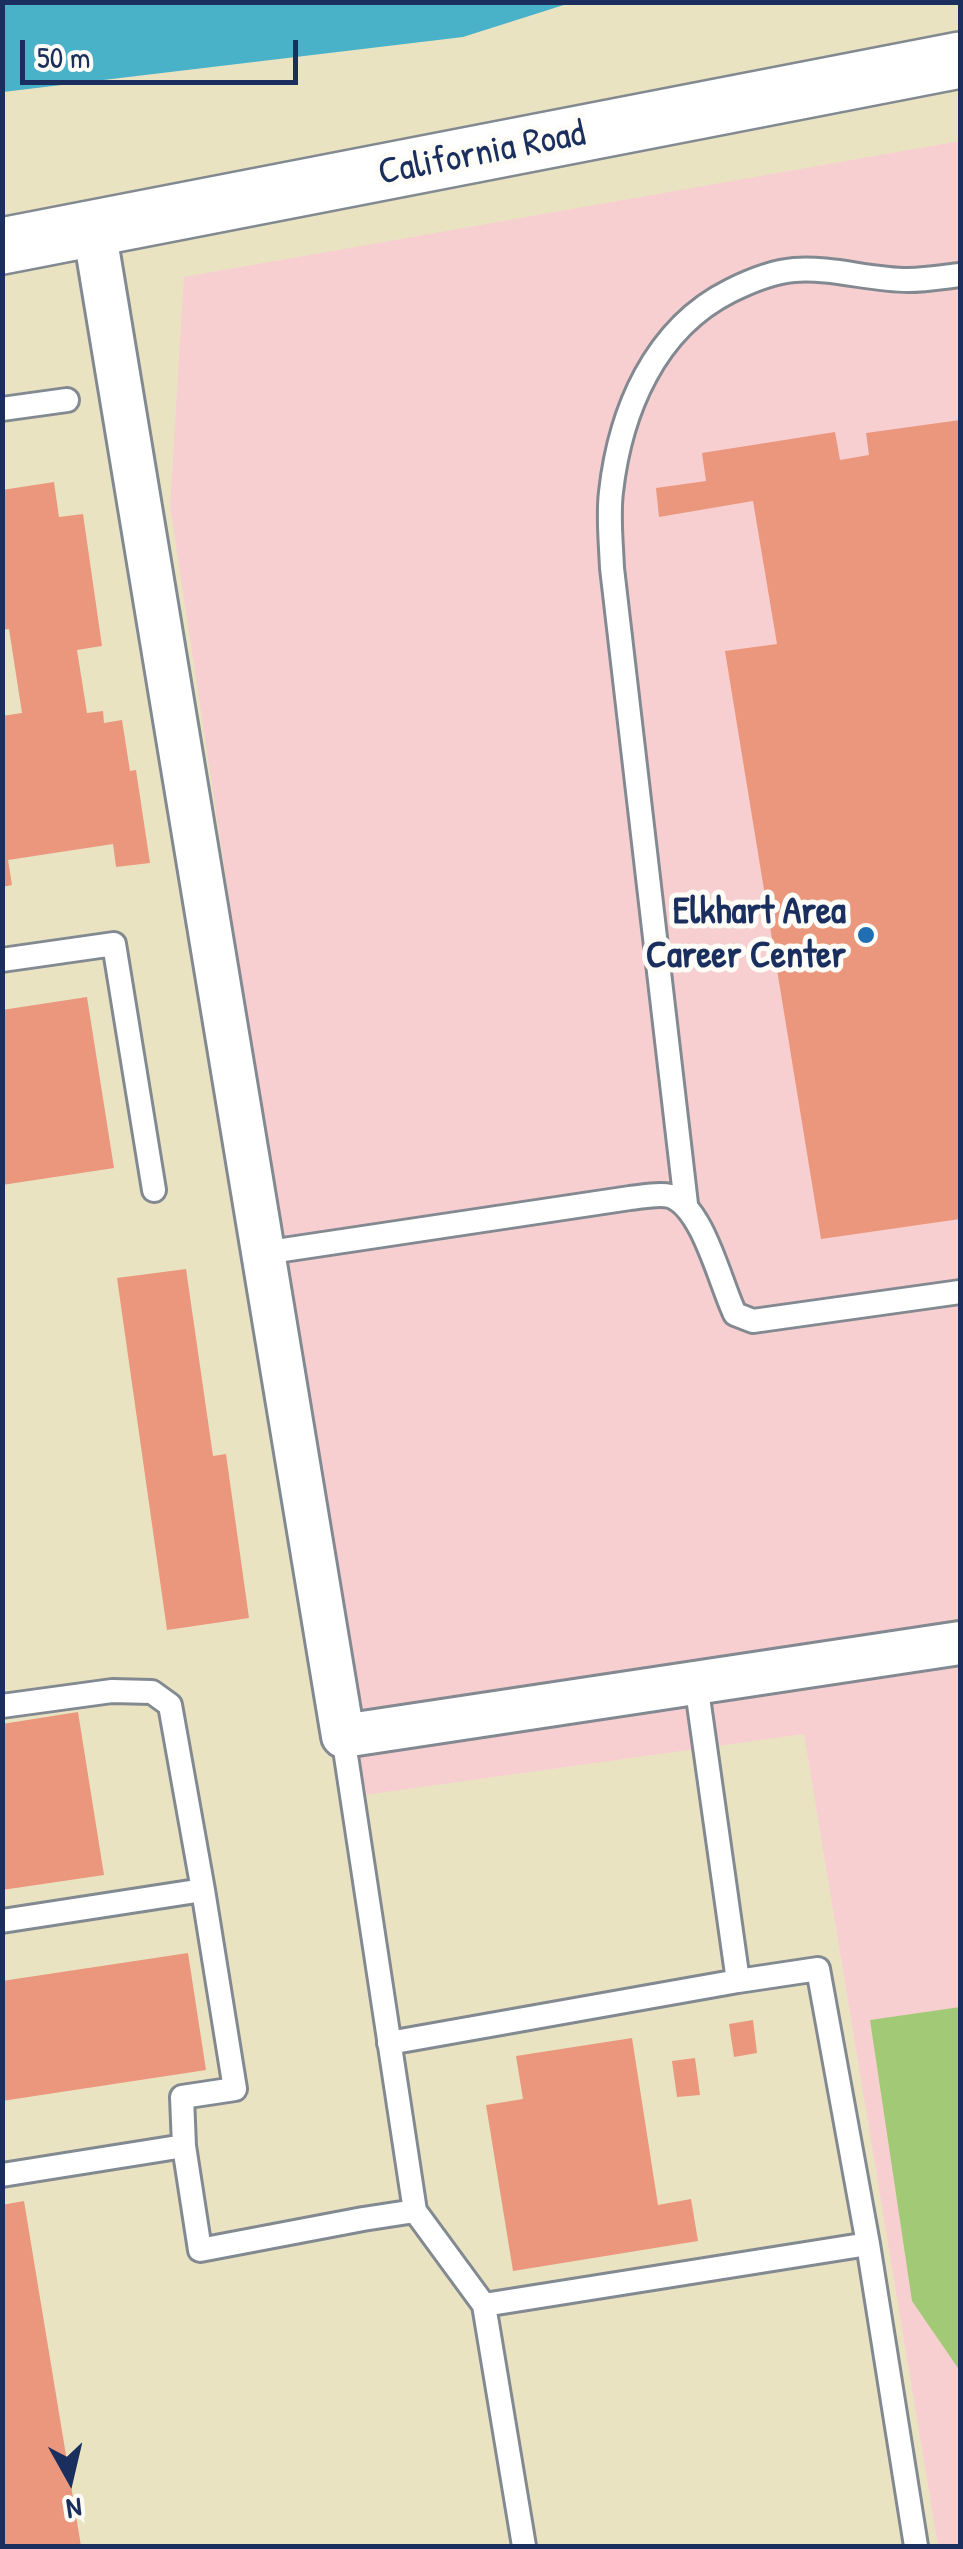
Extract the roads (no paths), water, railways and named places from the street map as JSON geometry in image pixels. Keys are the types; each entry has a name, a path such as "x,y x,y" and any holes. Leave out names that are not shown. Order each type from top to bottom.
{"main road":[{"name":"California Road","path":"2,246 960,60"}],"street":[{"path":"94,229 343,1736 960,1643"}],"lane":[{"path":"960,275 908,280 797,270 750,281 716,298 693,314 640,381 623,427 611,494 612,568 686,1204 699,1223 735,1314 753,1320 960,1292"},
{"path":"2,410 67,400"},
{"path":"2,960 114,944 154,1190"},
{"path":"262,1253 630,1198 667,1195 686,1204"},
{"path":"696,1683 738,1981"},
{"path":"2,1706 112,1691 152,1692 170,1705 235,2089 182,2097 184,2146 200,2250 415,2211"},
{"path":"343,1736 415,2211 484,2304 524,2546"},
{"path":"2,1921 204,1890"},
{"path":"390,2043 818,1969 868,2244 916,2546"},
{"path":"2,2175 184,2146"},
{"path":"484,2304 868,2244"}],"water":[{"path":"2,3 570,3 463,37 3,92"}],"place":[{"name":"Elkhart Area Career Center","path":"866,935"}]}
